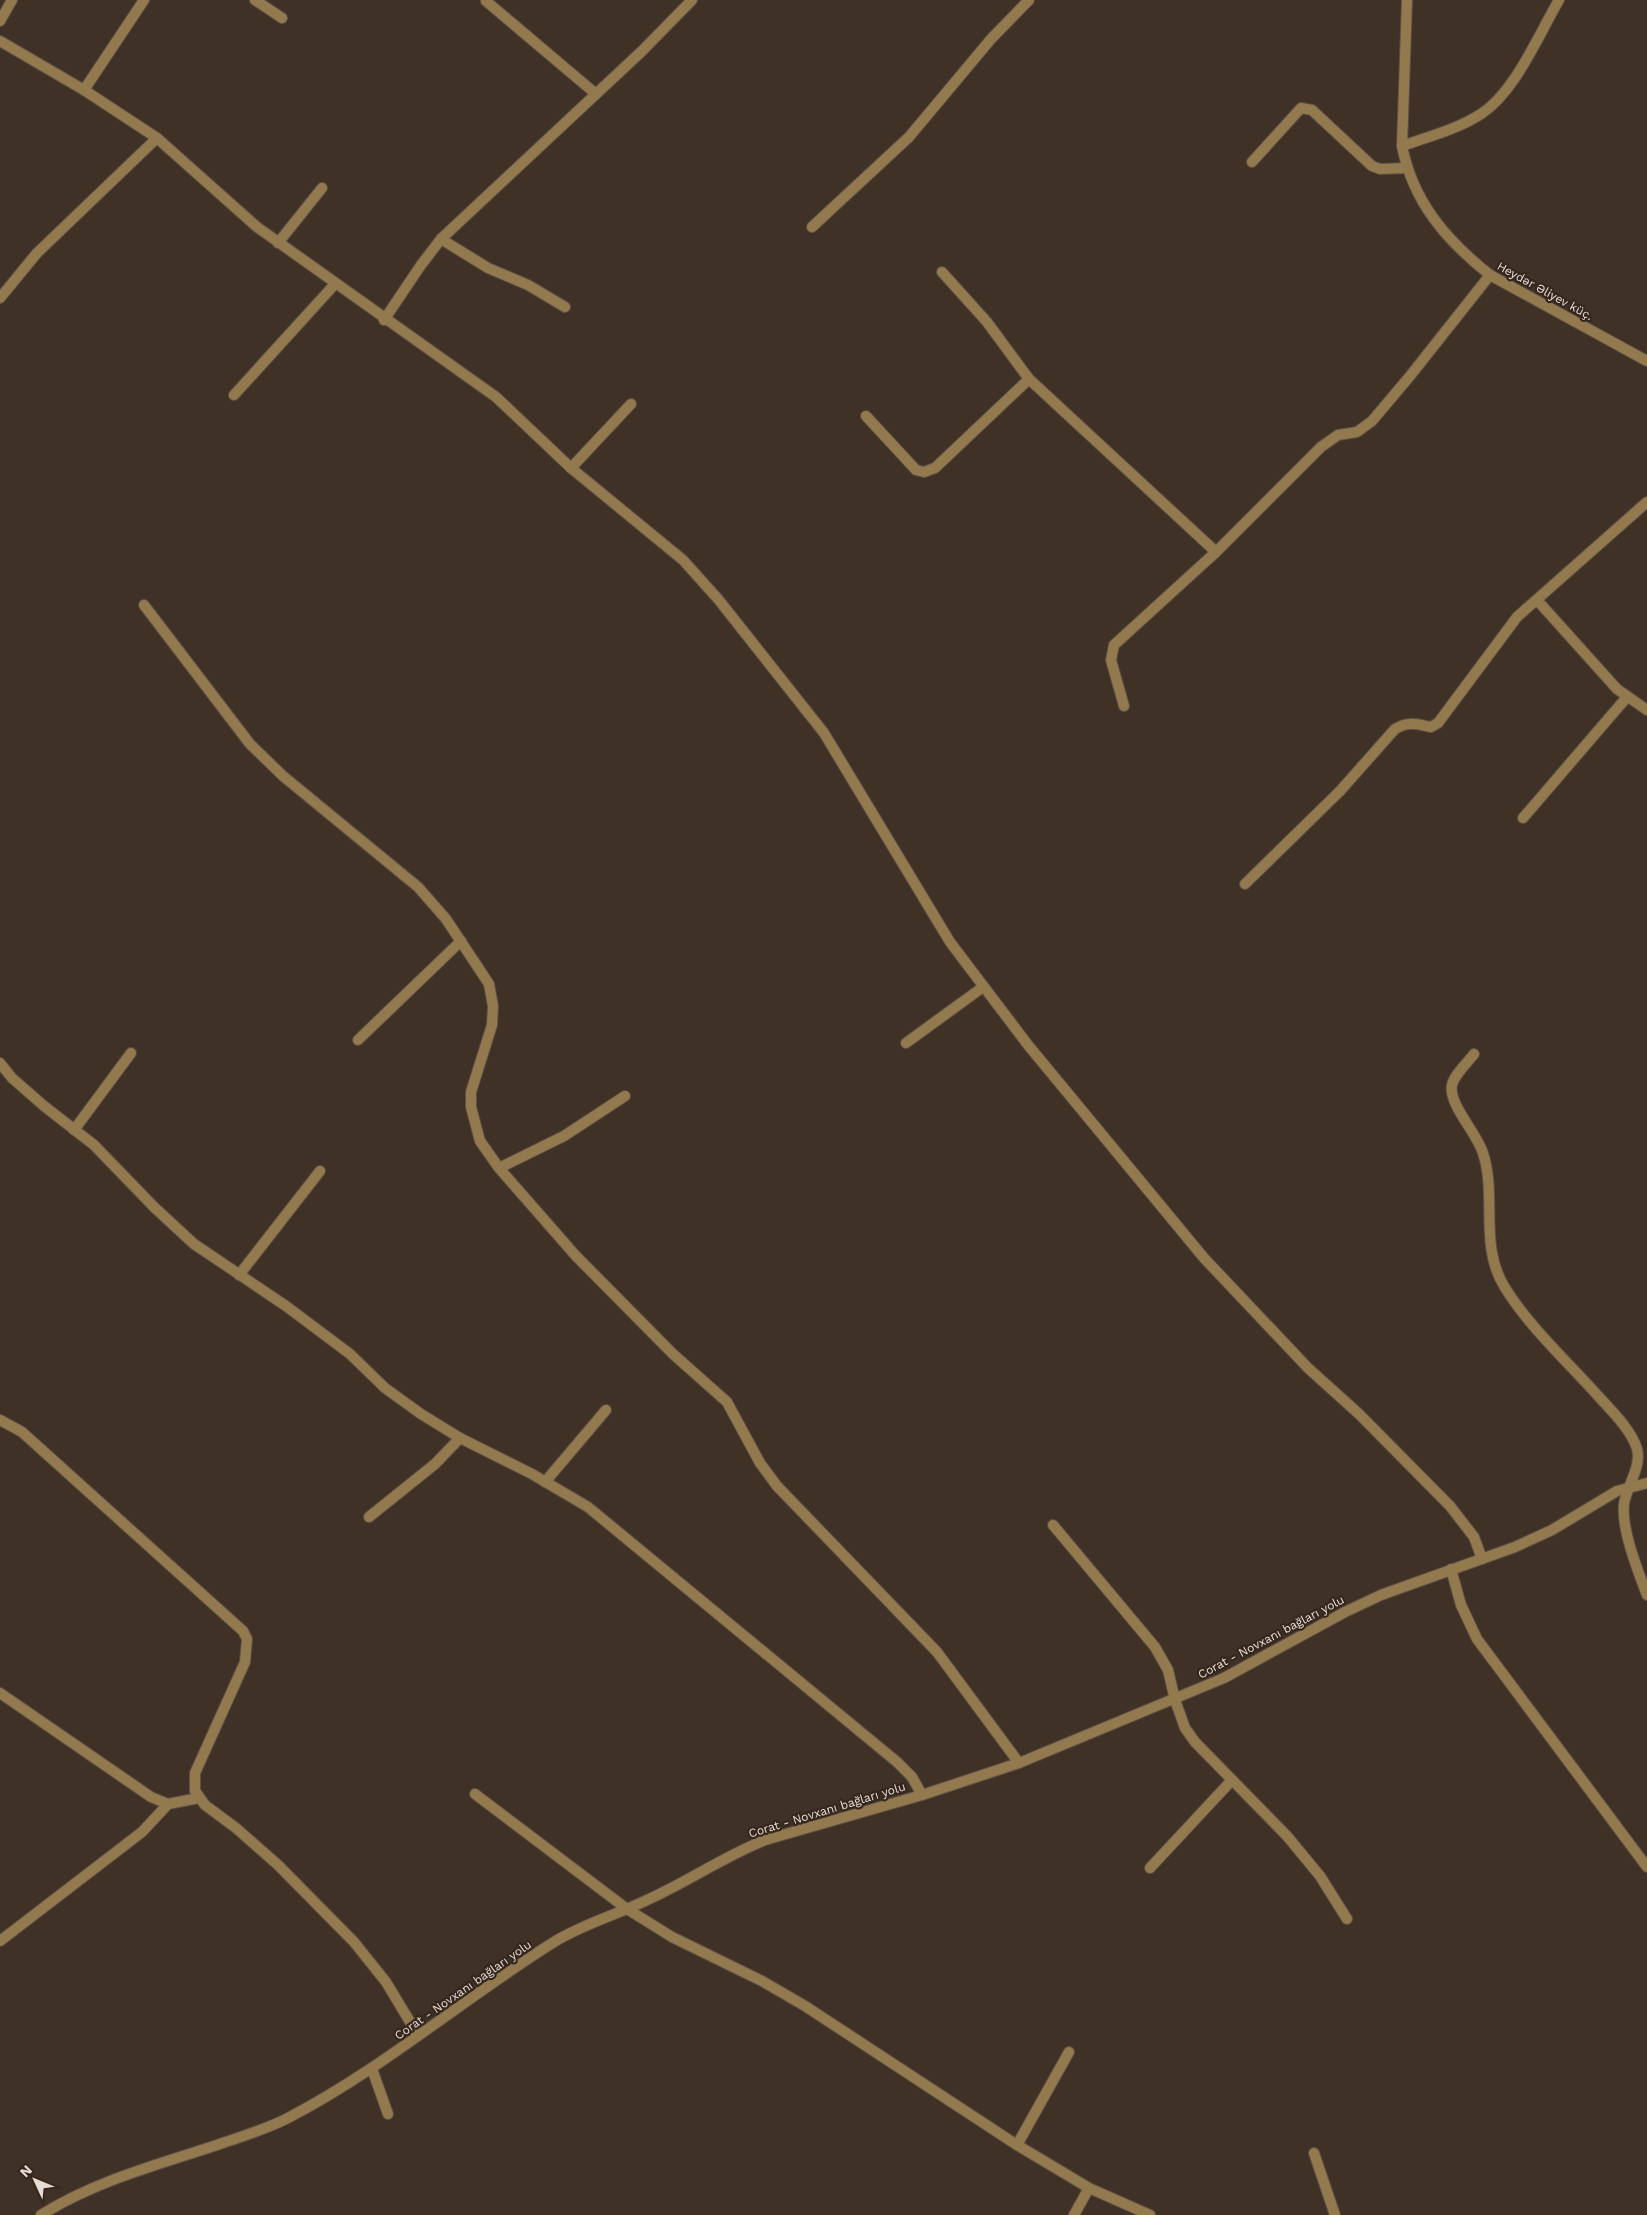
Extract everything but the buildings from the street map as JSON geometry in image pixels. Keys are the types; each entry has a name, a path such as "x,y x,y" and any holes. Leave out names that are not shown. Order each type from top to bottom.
{"street":[{"path":"0,21 12,0"},
{"path":"84,90 144,0"},
{"path":"255,0 282,18"},
{"path":"384,320 420,264 442,239 596,94 692,0"},
{"path":"812,226 909,137 991,39 1029,0"},
{"name":"Heydər Əliyev küç.","path":"1407,0 1402,146 1406,168 1414,190 1433,218 1468,258 1490,275 1647,361"},
{"path":"1402,146 1480,115 1495,102 1515,76 1559,0"},
{"path":"486,1 596,94"},
{"path":"0,41 84,90 157,138 218,194 278,243 496,398 571,468 683,560 718,599 824,732 950,942 983,988 1114,1151 1204,1258 1308,1368 1360,1414 1450,1506 1474,1537 1482,1559"},
{"path":"1252,162 1301,108 1312,110 1372,166 1380,169 1406,168"},
{"path":"0,298 37,253 157,138"},
{"path":"278,243 322,188"},
{"path":"442,239 488,268 528,285 564,307"},
{"path":"942,272 987,322 1029,379 1216,552"},
{"path":"1124,706 1111,660 1114,645 1216,552 1321,447 1338,435 1357,432 1372,421 1490,275"},
{"path":"234,395 335,284"},
{"path":"866,416 916,470 924,472 935,468 1029,379"},
{"path":"571,468 631,404"},
{"path":"1245,884 1311,821 1395,730 1404,724 1413,723 1431,727 1438,723 1503,632 1647,502"},
{"path":"1537,600 1627,697 1647,710"},
{"path":"144,605 250,744 283,776 418,888 446,919 489,984 493,1006 492,1025 471,1092 471,1107 480,1141 500,1168 576,1256 673,1354 727,1402 760,1463 777,1486 937,1652 1019,1763"},
{"path":"1523,818 1627,697"},
{"path":"358,1040 461,941"},
{"path":"906,1043 983,988"},
{"path":"74,1130 131,1053"},
{"path":"1474,1054 1452,1083 1452,1096 1484,1159 1488,1174 1492,1257 1503,1284 1521,1309 1626,1430 1638,1450 1636,1468 1624,1504 1624,1519 1639,1575 1647,1595"},
{"path":"0,1063 19,1083 94,1145 176,1229 350,1354 392,1393 421,1414 460,1438 545,1482 588,1508 882,1750 912,1777 922,1795"},
{"path":"500,1168 564,1136 625,1096"},
{"path":"239,1275 320,1171"},
{"path":"545,1482 606,1410"},
{"path":"0,1420 22,1432 243,1631 247,1639 245,1662 195,1773 195,1791 199,1798 278,1864 354,1942 386,1982 418,2035"},
{"path":"369,1517 435,1464 460,1438"},
{"name":"Corat - Novxanı bağları yolu","path":"41,2215 103,2183 250,2134 284,2120 372,2069 418,2035 554,1942 590,1924 628,1909 741,1850 765,1840 922,1795 1019,1763 1175,1700 1224,1678 1344,1612 1381,1595 1482,1559 1552,1530 1601,1499 1628,1488 1647,1483"},
{"path":"1053,1525 1155,1647 1168,1670 1175,1700 1185,1728 1195,1742 1288,1836 1320,1876 1346,1919"},
{"path":"1451,1569 1461,1605 1476,1639 1647,1867"},
{"path":"0,1693 134,1787 168,1804"},
{"path":"1150,1868 1232,1780"},
{"path":"474,1794 628,1909 672,1937 762,1981 805,2006 1016,2145 1089,2188 1150,2215"},
{"path":"0,1941 142,1832 168,1804 199,1798"},
{"path":"1016,2145 1069,2052"},
{"path":"372,2069 388,2114"},
{"path":"1314,2153 1335,2215"},
{"path":"1074,2215 1089,2188"}]}
